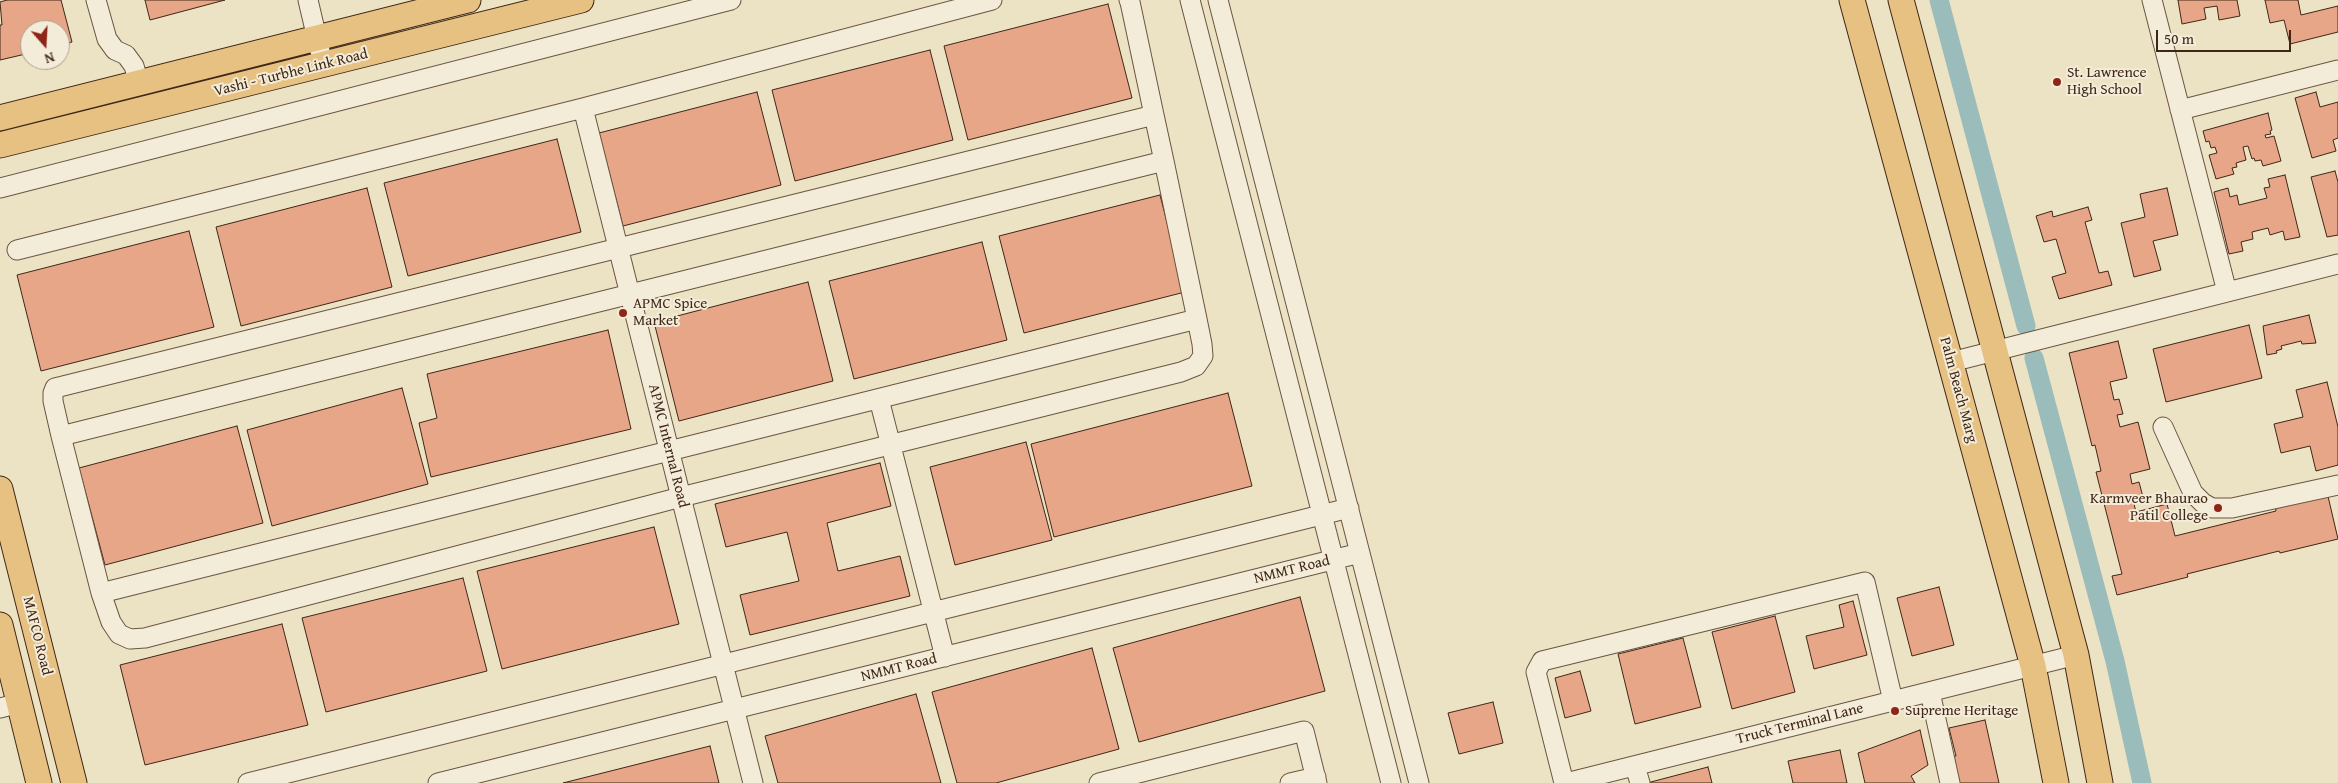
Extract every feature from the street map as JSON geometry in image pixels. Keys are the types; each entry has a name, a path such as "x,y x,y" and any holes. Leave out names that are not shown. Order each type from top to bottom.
{"main road":[{"name":"Vashi - Turbhe Link Road","path":"0,118 468,0"},
{"name":"Vashi - Turbhe Link Road","path":"0,145 581,0"},
{"name":"Palm Beach Marg","path":"1852,0 2033,666 2056,783"},
{"path":"1901,0 2076,655 2100,783"},
{"name":"MAFCO Road","path":"0,489 74,783"},
{"path":"0,625 10,706 39,783"}],"street":[{"path":"96,0 108,39 115,50 126,55 134,66 139,83"},
{"path":"308,0 324,64"},
{"path":"0,188 730,0"},
{"path":"17,250 583,108 992,0"},
{"path":"1129,0 1154,115 1164,161 1197,319 1203,356 1196,366 1181,372 681,496 145,638 130,640 119,634 111,622 101,593 61,436 53,393 55,388 1154,115"},
{"path":"1190,0 1391,783"},
{"path":"1218,0 1419,783"},
{"path":"2152,0 2227,292"},
{"path":"2180,110 2338,70"},
{"name":"APMC Internal Road","path":"583,108 753,783"},
{"path":"61,436 1164,161"},
{"path":"1951,362 2338,264"},
{"path":"101,593 1197,319"},
{"path":"879,399 945,656"},
{"path":"2163,427 2193,493 2203,504 2212,508 2232,508 2338,485"},
{"path":"248,783 1349,508"},
{"name":"NMMT Road","path":"438,783 1360,553"},
{"path":"1568,783 1536,672 1542,661 1551,658 1864,582 1893,701"},
{"name":"Truck Terminal Lane","path":"1568,783 1637,774 1893,701 2076,655"},
{"path":"1930,692 1950,783"},
{"path":"1098,783 1304,732 1316,780 1290,783"}],"building":[{"path":"7,0 61,0 66,20 20,20 20,55 0,60 0,25 2,25 0,2"},
{"path":"145,0 225,0 150,20"},
{"path":"2178,0 2237,0 2240,16 2219,20 2217,6 2204,8 2206,19 2182,24"},
{"path":"2265,0 2298,0 2301,15 2338,6 2338,32 2290,44 2284,20 2270,23"},
{"path":"1108,4 1132,98 968,140 944,46"},
{"path":"930,50 953,140 795,181 772,90"},
{"path":"757,92 781,185 623,226 599,133"},
{"path":"2316,92 2320,107 2338,102 2338,138 2333,140 2336,151 2312,158 2295,98"},
{"path":"2268,113 2272,130 2270,131 2271,134 2265,135 2266,138 2274,136 2281,161 2263,166 2261,160 2255,161 2254,158 2252,159 2248,146 2243,147 2246,160 2236,163 2237,167 2232,168 2234,174 2216,179 2209,155 2217,153 2215,147 2211,148 2209,141 2206,142 2203,131"},
{"path":"557,139 581,232 408,276 384,183"},
{"path":"2335,171 2338,182 2338,235 2327,237 2311,177"},
{"path":"2285,175 2300,237 2285,240 2283,231 2270,235 2268,228 2252,232 2253,239 2241,242 2243,251 2229,254 2214,192 2228,188 2230,197 2237,195 2239,205 2267,198 2264,188 2270,187 2268,179"},
{"path":"367,188 392,287 241,326 216,227"},
{"path":"2167,188 2178,235 2153,241 2161,270 2134,277 2121,223 2145,217 2140,194"},
{"path":"1160,195 1185,292 1024,333 999,236"},
{"path":"2088,207 2092,220 2085,222 2099,273 2108,271 2112,285 2059,299 2052,277 2066,273 2056,239 2044,242 2036,216 2052,211 2053,217"},
{"path":"189,231 214,327 41,371 17,275"},
{"path":"982,242 1007,340 854,379 829,281"},
{"path":"808,282 833,381 679,421 654,322"},
{"path":"2309,315 2316,343 2302,344 2301,341 2281,346 2282,349 2276,351 2277,353 2267,355 2263,326"},
{"path":"2249,325 2262,378 2166,402 2153,349"},
{"path":"608,330 631,429 431,477 419,423 437,418 427,374"},
{"path":"2118,341 2127,378 2110,382 2114,400 2119,399 2123,414 2117,415 2120,427 2138,422 2150,469 2130,474 2132,484 2139,482 2143,497 2133,500 2136,512 2167,504 2175,536 2276,511 2275,505 2327,492 2338,539 2280,553 2279,551 2187,574 2188,577 2117,595 2112,576 2122,574 2096,472 2101,471 2095,445 2092,446 2069,353"},
{"path":"2327,382 2338,427 2338,465 2316,471 2310,446 2281,453 2274,424 2303,417 2296,390"},
{"path":"402,388 428,484 272,526 247,430"},
{"path":"1228,393 1252,486 1054,537 1031,444"},
{"path":"237,426 263,523 105,565 79,468"},
{"path":"1026,442 1052,540 955,565 930,467"},
{"path":"880,463 891,506 827,523 838,571 900,556 910,596 750,635 740,595 799,581 787,532 726,547 715,504"},
{"path":"654,527 679,624 502,669 477,571"},
{"path":"463,578 487,671 326,712 302,618"},
{"path":"1939,587 1954,645 1912,656 1897,598"},
{"path":"1300,597 1325,691 1139,742 1113,648"},
{"path":"1853,601 1867,655 1814,669 1806,636 1844,627 1839,605"},
{"path":"1775,616 1795,692 1732,709 1712,632"},
{"path":"282,624 308,725 145,765 120,665"},
{"path":"1683,638 1701,707 1635,724 1618,654"},
{"path":"1092,648 1119,749 996,783 957,783 932,692"},
{"path":"1580,671 1591,711 1565,718 1555,678"},
{"path":"916,694 941,783 778,783 765,736"},
{"path":"1493,702 1503,743 1459,754 1448,713"},
{"path":"1985,720 1999,783 1954,783 1948,757 1956,756 1949,728"},
{"path":"1920,730 1928,765 1911,776 1915,783 1865,783 1858,753"},
{"path":"710,746 719,783 563,783"},
{"path":"1840,750 1847,783 1793,783 1788,761"},
{"path":"1708,767 1712,783 1647,783"}],"waterway":[{"path":"1939,0 2026,326"},
{"path":"2034,358 2115,661 2142,783"}],"place":[{"name":"St. Lawrence High School","path":"2057,82"},
{"name":"APMC Spice Market","path":"623,313"},
{"name":"Karmveer Bhaurao Patil College","path":"2218,508"},
{"name":"Supreme Heritage","path":"1895,711"}]}
